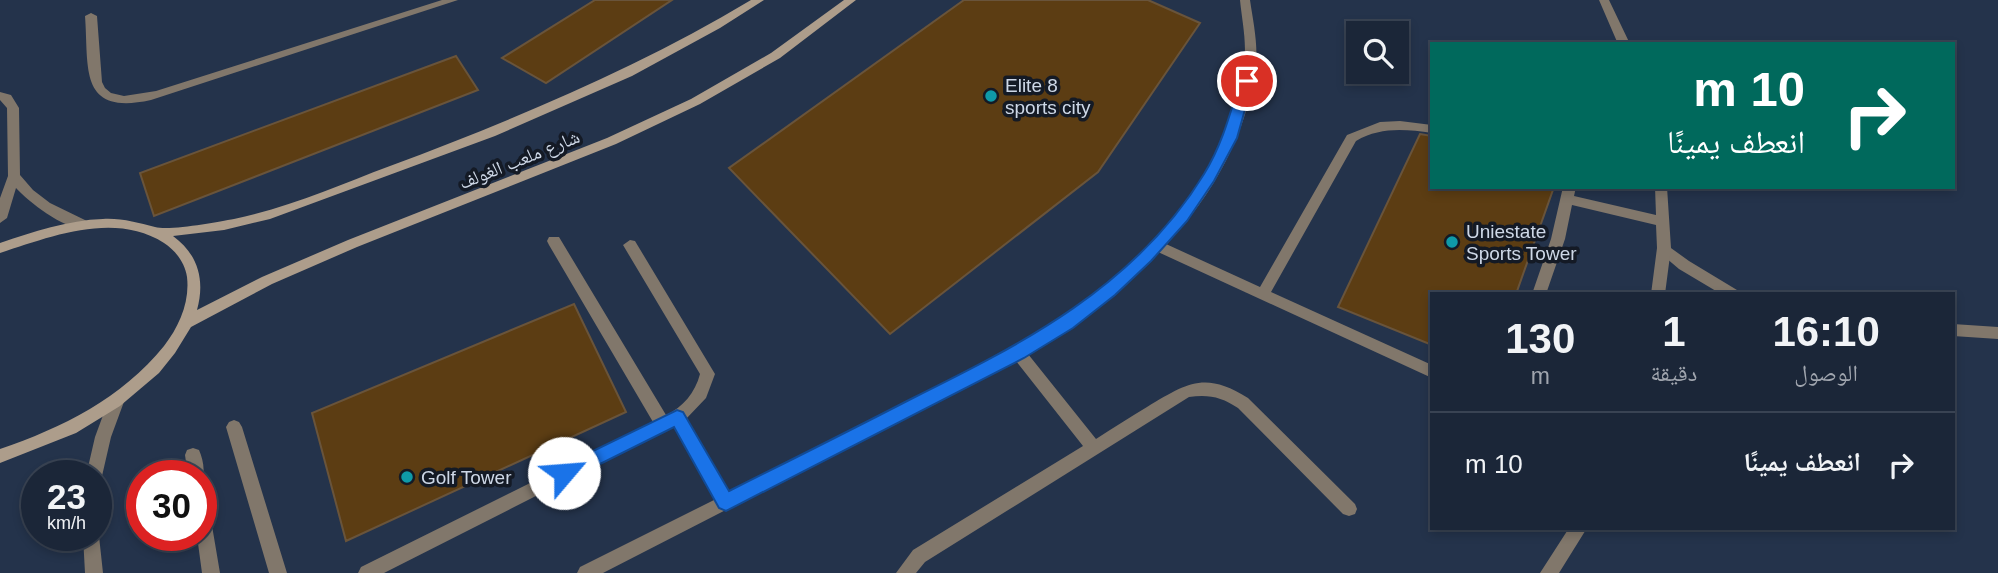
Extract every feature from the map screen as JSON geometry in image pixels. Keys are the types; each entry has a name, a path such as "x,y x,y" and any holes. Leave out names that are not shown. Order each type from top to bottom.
{"street":[{"path":"91,16 96,82 100,91 108,97 123,100 159,94 453,0"},
{"name":"شارع ملعب الغولف","path":"156,233 244,221 469,143 578,98 651,63 759,0"},
{"name":"شارع ملعب الغولف","path":"186,323 275,275 630,135 711,94 780,52 851,0"},
{"path":"586,573 1018,354 1067,323 1109,291 1156,245 1202,187 1230,138 1243,100 1250,62 1245,0"},
{"path":"1604,0 1623,42"},
{"path":"0,96 7,98 13,108 14,176 0,218"},
{"path":"1263,294 1351,138 1376,126 1391,124 1430,129"},
{"path":"14,176 25,192 41,205 84,225"},
{"path":"1658,292 1664,248 1661,189"},
{"path":"1540,292 1558,239 1569,193 1663,222"},
{"path":"0,248 41,233 84,225 123,225 156,233 179,246 193,267 195,293 186,323 170,348 146,375 117,400 79,424 36,444 0,456"},
{"path":"554,241 726,502"},
{"path":"367,573 670,420 694,405 704,390 708,374 630,245"},
{"path":"1156,245 1430,371"},
{"path":"1664,248 1685,265 1729,292"},
{"path":"1955,330 1998,333"},
{"path":"1018,354 1094,448"},
{"path":"905,573 919,556 1186,391 1216,389 1243,403 1349,509"},
{"path":"98,460 117,400"},
{"path":"234,427 278,573"},
{"path":"193,456 194,460"},
{"path":"1549,573 1578,530"},
{"path":"92,551 94,573"},
{"path":"208,551 211,573"}],"building":[{"path":"595,0 672,0 546,83 502,58"},
{"name":"Elite 8 sports city","path":"964,0 1148,0 1200,23 1098,172 890,334 729,168"},
{"path":"456,56 478,90 154,216 140,173"},
{"name":"Uniestate Sports Tower","path":"1420,134 1430,136 1430,189 1553,189 1517,292 1430,292 1430,344 1338,307"},
{"name":"Golf Tower","path":"574,304 626,412 346,541 312,413"}],"place":[{"name":"Elite 8 sports city","path":"991,96"},
{"name":"Uniestate Sports Tower","path":"1452,242"},
{"name":"Golf Tower","path":"407,477"}],"route":[{"path":"564,473 677,417 726,502 1018,354 1067,323 1109,291 1181,217 1209,177 1230,138 1247,81"}]}
